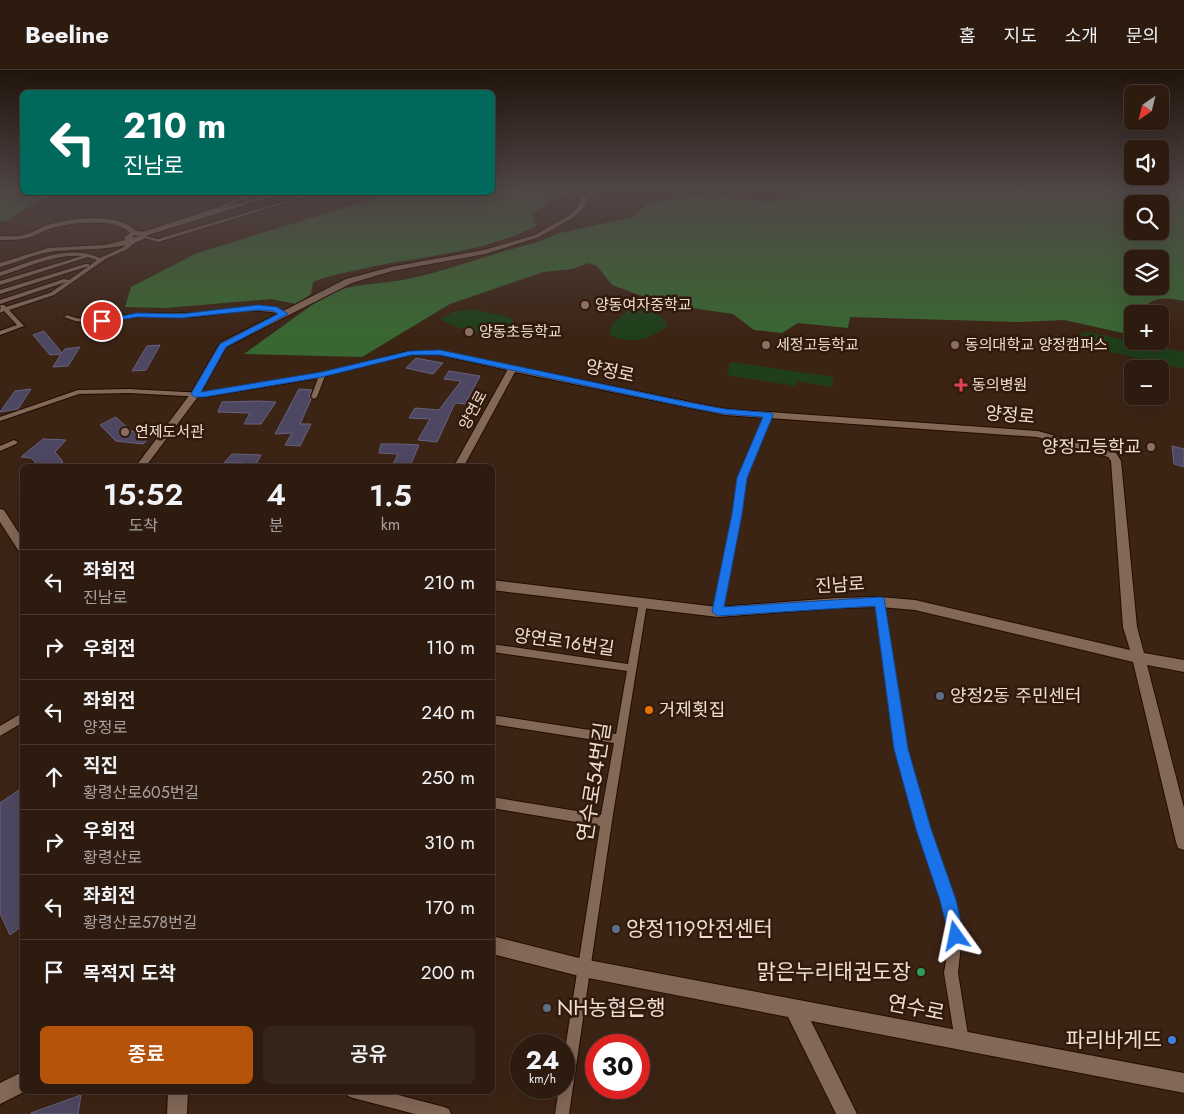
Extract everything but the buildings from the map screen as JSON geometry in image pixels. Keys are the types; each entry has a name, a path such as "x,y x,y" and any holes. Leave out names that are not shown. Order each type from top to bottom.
{"street":[{"path":"0,238 25,237"},
{"path":"0,274 71,251 119,245 137,237"},
{"path":"148,237 158,241 172,237"},
{"path":"142,464 195,394 223,345 349,280 485,252 534,237"},
{"path":"2,310 52,294 101,260 124,249 132,238"},
{"path":"0,265 48,250 93,254 101,260"},
{"path":"0,284 93,254"},
{"path":"0,292 101,260"},
{"path":"0,333 21,326 2,310 0,303 73,278"},
{"path":"67,318 87,322 137,315 181,316 258,307 275,309 284,314"},
{"path":"0,419 53,400 89,391 169,392 204,395 322,375 410,353 440,353 512,369"},
{"name":"양정로","path":"512,369 725,412 1038,434 1112,455 1116,461 1130,627 1184,842"},
{"name":"양연로","path":"460,464 512,369"},
{"path":"314,397 322,375"},
{"path":"718,612 742,478 768,415"},
{"path":"0,449 14,442"},
{"path":"0,513 20,544"},
{"name":"진남로","path":"495,585 718,612 880,602 915,604 1139,658 1184,666"},
{"path":"880,602 901,749 924,829 948,900 956,936 951,973 962,1041"},
{"name":"연수로54번길","path":"583,968 643,603"},
{"name":"양연로16번길","path":"495,648 631,668"},
{"path":"0,731 20,719"},
{"path":"495,719 620,739"},
{"path":"495,802 606,821"},
{"name":"연수로","path":"495,946 583,968 1184,1083"},
{"path":"562,1114 583,968"},
{"path":"794,1009 847,1114"},
{"path":"0,1094 20,1083"},
{"path":"177,1114 178,1094"},
{"path":"363,1094 425,1112 444,1114"}],"green space":[{"path":"250,237 513,237 470,249 376,266 323,278 313,282 311,294 296,304 271,299 166,308 125,307 131,287 197,253"},
{"path":"551,237 1124,237 1124,240 1169,240 1169,237 1184,237 1184,301 1158,299 1147,305 1124,305 1124,333 1064,320 1020,322 850,317 848,328 798,323 782,333 754,330 733,314 664,304 612,285 597,266 589,263 572,269 543,272 450,304 362,357 244,354 323,297 333,292 408,279 536,243"},
{"path":"471,309 509,317 513,320 512,335 505,338 455,327 440,319 453,312"},
{"path":"629,309 657,314 668,326 652,336 636,340 612,336 609,333 613,323"},
{"path":"1088,332 1124,340 1124,350 1169,349 1184,352 1184,369 1169,366 1169,360 1145,360 1085,346 1081,340 1081,333"},
{"path":"731,362 833,377 832,387 797,381 796,386 727,375"}],"place":[{"name":"양동여자중학교","path":"585,305"},
{"name":"양동초등학교","path":"469,332"},
{"name":"세정고등학교","path":"766,345"},
{"name":"동의대학교 양정캠퍼스","path":"955,345"},
{"name":"동의병원","path":"961,385"},
{"name":"연제도서관","path":"125,432"},
{"name":"양정고등학교","path":"1151,447"},
{"name":"양정2동 주민센터","path":"940,696"},
{"name":"거제횟집","path":"649,710"},
{"name":"양정119안전센터","path":"616,929"},
{"name":"맑은누리태권도장","path":"921,972"},
{"name":"NH농협은행","path":"547,1008"},
{"name":"파리바게뜨","path":"1172,1040"}],"route":[{"path":"102,321 124,316 181,316 258,307 275,309 284,314 223,345 195,394 204,395 322,375 410,353 440,353 725,412 768,415 742,478 718,612 880,602 901,749 924,829 948,900 956,936"}]}
